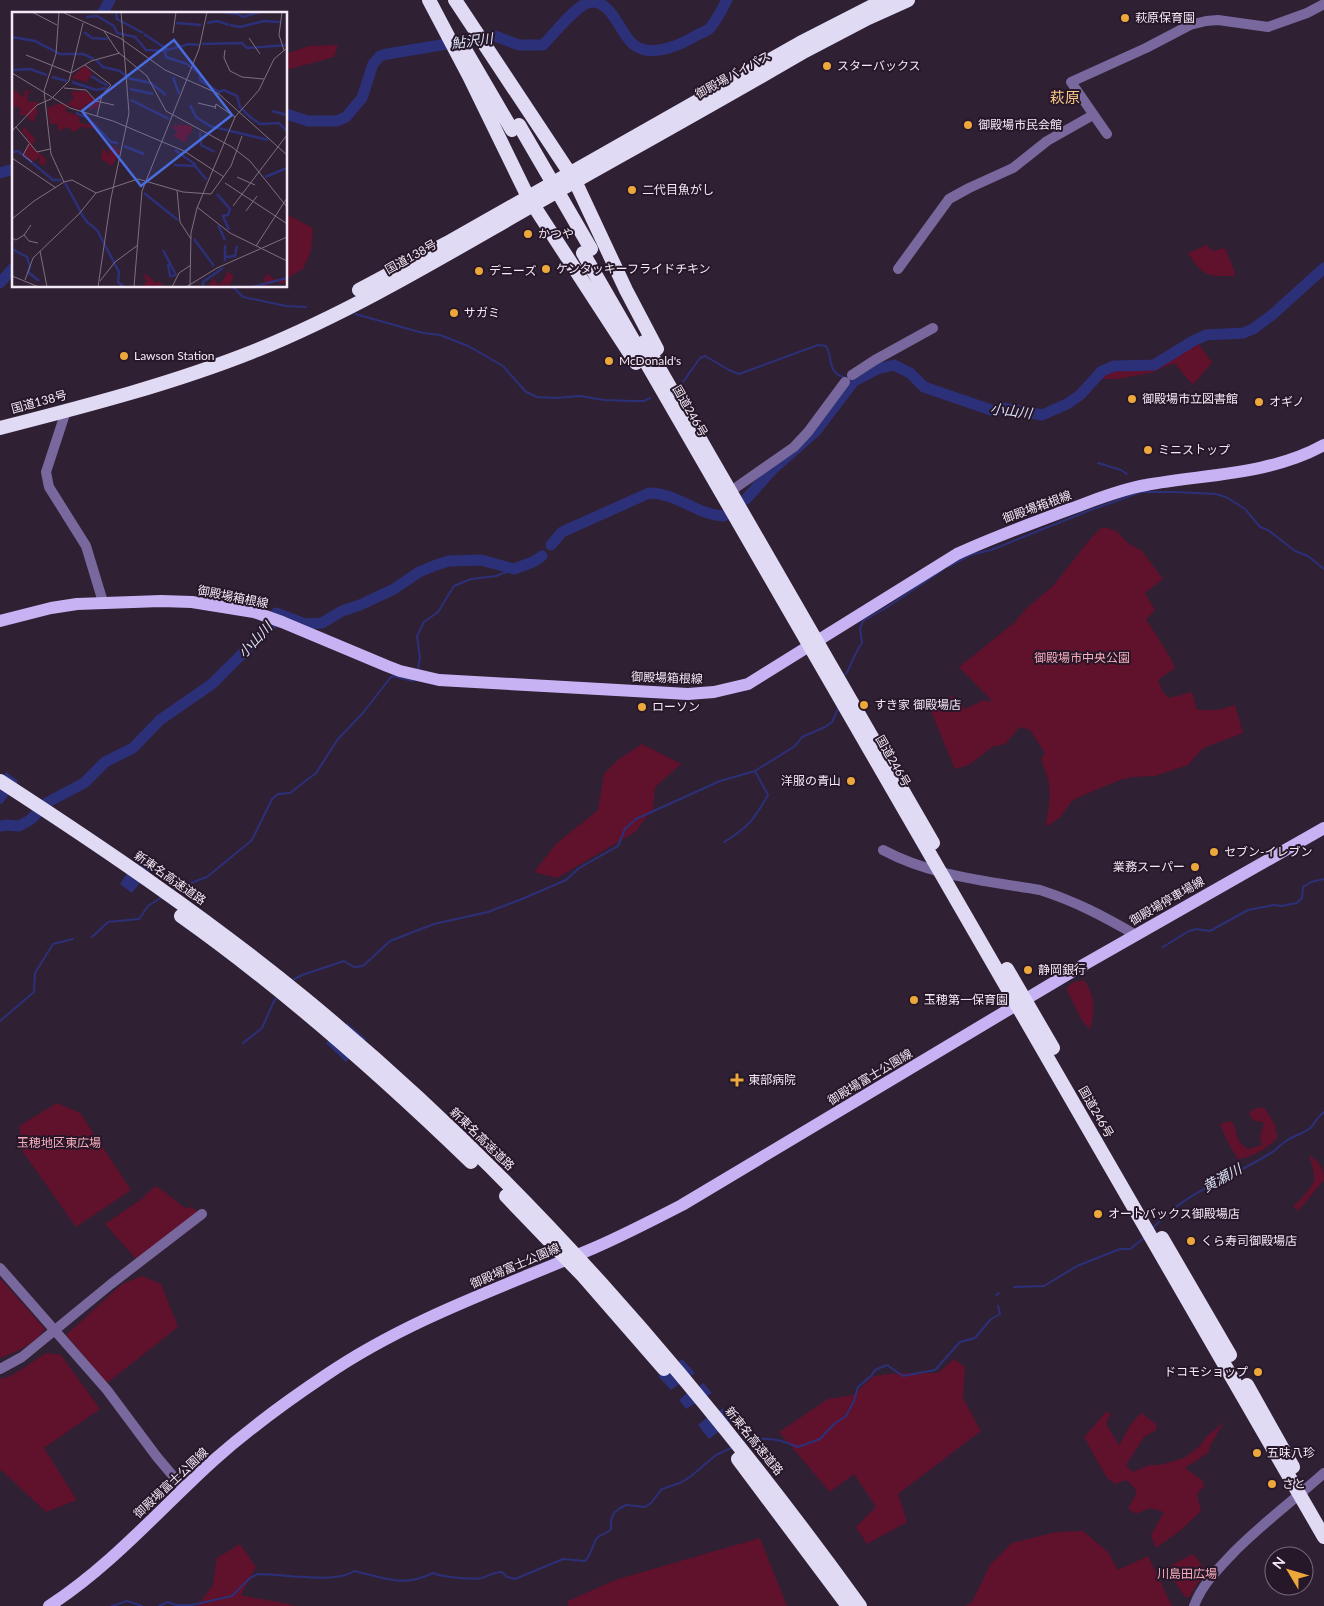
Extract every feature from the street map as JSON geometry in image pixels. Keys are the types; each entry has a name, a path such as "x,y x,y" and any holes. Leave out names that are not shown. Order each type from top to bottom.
{"highway":[{"path":"429,0 456,24"},
{"path":"437,0 456,24 469,47 511,164 526,178 551,189 578,200 591,214 630,298 665,362 678,391 676,406 666,404 629,353 580,278 549,217 549,206 551,189 552,168 549,149 522,102 469,47 456,24 447,0"},
{"path":"455,0 456,24"},
{"name":"御殿場バイパス","path":"551,189 800,43 884,0"},
{"name":"御殿場バイパス","path":"551,189 868,18 908,0"},
{"name":"国道246号","path":"469,47 1145,1219 1189,1284 1302,1492 1324,1537"},
{"path":"522,102 580,278"},
{"path":"511,164 591,214"},
{"name":"国道138号","path":"0,428 66,411 192,373 257,350 393,284 551,189"},
{"name":"国道246号","path":"676,406 731,491 814,644"},
{"name":"新東名高速道路","path":"0,781 126,865 202,919 311,1004 377,1061 463,1141 544,1221 636,1321 696,1392 798,1520 860,1606"},
{"name":"新東名高速道路","path":"0,793 121,873 204,932 299,1007 456,1147 583,1276 659,1362 737,1458 848,1606"},
{"name":"国道246号","path":"1302,1492 1324,1519"}],"main road":[{"name":"御殿場箱根線","path":"0,621 51,608 78,604 103,602 192,602 254,612 410,674 456,681 702,694 748,684 957,554 992,538 1102,498 1145,485 1235,473 1282,462 1324,445"},
{"name":"御殿場停車場線","path":"1022,1003 1136,935 1324,828"},
{"name":"御殿場富士公園線","path":"49,1606 99,1569 244,1435 271,1413 328,1373 414,1324 595,1248 682,1205 1022,1003"}],"street":[{"path":"1107,134 1070,82 1190,26 1206,21 1218,20 1268,27 1324,4"},
{"path":"898,269 949,199 1013,168 1047,141 1093,115"},
{"path":"731,491 794,447 849,379 874,360 934,328"},
{"path":"66,411 46,472 49,487 86,546 103,602"},
{"path":"883,850 908,862 946,873 1040,890 1052,894 1094,910 1136,935"},
{"path":"0,1369 22,1357 111,1284 202,1214"},
{"path":"0,1268 106,1390 184,1489"},
{"path":"1194,1606 1204,1586 1216,1570 1265,1522 1324,1473"}],"green space":[{"path":"338,45 334,57 288,69 288,53 309,46"},
{"path":"288,215 313,228 311,251 303,269 288,278"},
{"path":"1207,245 1213,251 1225,248 1235,276 1207,274 1198,267 1188,253"},
{"path":"1194,336 1212,362 1193,385 1174,363 1150,373 1116,379 1103,379 1064,402 1110,363 1156,362"},
{"name":"御殿場市中央公園","path":"1101,528 1116,531 1129,544 1142,551 1163,579 1145,593 1155,610 1146,619 1175,668 1158,680 1163,692 1169,698 1192,692 1197,710 1218,710 1235,705 1243,733 1206,747 1188,765 1155,776 1132,777 1120,780 1079,797 1072,801 1060,817 1048,826 1046,825 1050,791 1041,759 1045,753 1030,730 1020,727 1005,744 992,747 969,765 955,769 928,704 952,696 965,709 984,700 993,702 959,667 1014,623 1027,608 1053,586"},
{"path":"642,744 681,764 655,787 653,809 635,832 557,878 534,872 557,843 598,810 604,774 619,759"},
{"path":"1084,980 1091,993 1093,1004 1090,1030 1081,1019 1066,988 1074,982"},
{"name":"玉穂地区東広場","path":"57,1103 80,1113 131,1190 76,1227 23,1152 19,1126"},
{"path":"1261,1107 1265,1109 1276,1126 1275,1130 1278,1136 1276,1140 1261,1151 1238,1159 1227,1141 1220,1124 1231,1121 1238,1139 1248,1149 1262,1145 1260,1137 1264,1123 1253,1120 1249,1114 1252,1110"},
{"path":"1309,1155 1320,1165 1324,1180 1298,1211 1293,1206 1311,1187 1314,1180"},
{"path":"154,1187 158,1187 185,1208 192,1207 198,1213 137,1260 105,1224 140,1200"},
{"path":"142,1276 161,1284 178,1327 107,1383 66,1335 122,1284"},
{"path":"0,1278 45,1329 31,1343 0,1358"},
{"path":"46,1353 61,1355 100,1409 44,1448 77,1500 46,1512 0,1469 0,1379 11,1376"},
{"path":"954,1359 965,1367 963,1398 981,1431 898,1494 907,1522 867,1544 856,1527 876,1507 854,1474 830,1492 779,1432 828,1399 853,1395 874,1376 898,1373 938,1373"},
{"path":"1106,1412 1111,1413 1106,1424 1119,1445 1131,1424 1141,1413 1156,1424 1156,1430 1144,1437 1126,1465 1133,1472 1149,1465 1160,1465 1184,1458 1199,1447 1207,1436 1224,1422 1209,1448 1209,1452 1185,1468 1202,1480 1204,1486 1197,1494 1201,1511 1181,1530 1156,1548 1151,1535 1164,1512 1150,1508 1136,1514 1128,1508 1136,1495 1135,1488 1126,1480 1116,1484 1107,1478 1084,1437"},
{"path":"1083,1531 1108,1552 1118,1570 1148,1556 1172,1606 965,1606 972,1602 990,1565 1012,1543 1056,1532"},
{"path":"760,1538 787,1606 568,1606 568,1601 615,1580"},
{"path":"240,1544 256,1567 241,1595 297,1606 197,1606 213,1585 217,1558"},
{"name":"川島田広場","path":"1193,1554 1206,1570 1189,1597 1185,1597 1166,1568"}],"shaded area":[{"path":"6,772 18,781 2,804 0,803 0,778 2,779"},
{"path":"138,862 150,870 132,893 120,884 132,866 134,868"},
{"path":"347,1023 366,1039 346,1062 326,1043 341,1026 343,1028"},
{"path":"682,1359 695,1373 671,1390 658,1376 675,1361 677,1363"},
{"path":"703,1383 712,1393 686,1409 679,1400 695,1386 697,1388"},
{"path":"723,1408 733,1421 709,1439 698,1425 715,1411 717,1413"}],"waterway":[{"path":"103,12 110,0"},
{"name":"鮎沢川","path":"288,115 308,121 337,121 346,117 362,98 373,64 380,56 387,54 495,36 519,45 543,45 578,8 590,2 605,6 634,45 650,51 667,49 709,29 727,0"},
{"path":"0,173 12,170"},
{"name":"小山川","path":"746,499 772,470 816,431 854,381 877,369 894,365 910,373 924,387 994,411 1003,408 1042,415 1067,404 1080,395 1102,371 1114,366 1154,365 1206,335 1243,333 1253,329 1272,315 1324,268"},
{"name":"鮎沢川","path":"0,283 12,269"},
{"path":"234,288 243,297 286,306 306,307"},
{"path":"355,314 423,333 440,335 468,346 503,366 526,392 537,397 580,396 604,400 634,401 644,401 650,398"},
{"path":"683,382 700,358 705,356 739,374 818,345 826,346 833,369 846,378"},
{"path":"1098,463 1121,470 1127,474"},
{"path":"948,567 970,555 991,550 1141,492 1175,492 1216,494 1226,497 1245,509 1260,527 1268,530 1295,551 1308,556 1324,569"},
{"name":"小山川","path":"551,545 562,532 649,493 669,496 705,512 724,516"},
{"name":"小山川","path":"0,826 19,826 30,820 48,802 84,783 105,762 133,748 160,720 212,684 271,625 276,613 305,624 322,623 342,611 394,589 419,572 449,561 481,560 514,569 533,562 542,556"},
{"path":"418,669 420,658 417,636 424,622 438,612 454,586 471,579 496,576 514,569"},
{"path":"846,674 862,643 860,629 863,621 944,569"},
{"path":"172,890 207,877 252,840 272,799 278,794 290,793 316,773 338,739 362,714 391,677 413,681"},
{"path":"291,981 302,975 344,961 354,967 363,966 390,941 434,924 488,912 566,880 579,868 618,846 625,829 636,819 720,781 755,771 795,746 802,737 832,722 838,709"},
{"path":"724,842 750,822 768,795 755,771"},
{"path":"1163,947 1189,931 1196,929 1210,931 1248,910 1297,903 1302,898 1303,887 1311,882 1324,879"},
{"path":"92,937 108,922 139,919 148,906 162,897"},
{"path":"0,1021 34,992 35,973 53,944 73,939"},
{"path":"243,1043 262,1028 274,1001 279,996"},
{"name":"黄瀬川","path":"1152,1229 1165,1216 1195,1194 1258,1161 1289,1139 1309,1129 1324,1112"},
{"name":"黄瀬川","path":"1014,1287 1044,1286 1077,1266 1120,1249 1130,1249 1144,1238"},
{"name":"黄瀬川","path":"742,1443 756,1439 770,1439 798,1447 820,1439 834,1424 846,1416 854,1401 858,1387 875,1370 887,1365 903,1376 935,1370 960,1342 975,1338 991,1319 1000,1314 998,1306"},
{"path":"159,1606 168,1602 176,1605 192,1605 232,1596 250,1578 258,1574 322,1578 346,1575 354,1571 385,1579 403,1581 422,1578 433,1573 472,1579 502,1572 507,1577 515,1579 563,1559 585,1561 597,1538 611,1529 611,1520 614,1513 620,1508 626,1505 645,1507 651,1503 662,1489 680,1483 716,1455 733,1447"},
{"path":"112,1606 127,1601 142,1606"}],"place":[{"name":"萩原保育園","path":"1125,18"},
{"name":"スターバックス","path":"827,66"},
{"name":"御殿場市民会館","path":"968,125"},
{"name":"二代目魚がし","path":"632,190"},
{"name":"かつや","path":"528,234"},
{"name":"ケンタッキーフライドチキン","path":"546,269"},
{"name":"デニーズ","path":"479,271"},
{"name":"サガミ","path":"454,313"},
{"name":"Lawson Station","path":"124,356"},
{"name":"McDonald's","path":"609,361"},
{"name":"御殿場市立図書館","path":"1132,399"},
{"name":"オギノ","path":"1259,402"},
{"name":"ミニストップ","path":"1148,450"},
{"name":"すき家 御殿場店","path":"864,705"},
{"name":"ローソン","path":"642,707"},
{"name":"洋服の青山","path":"851,781"},
{"name":"セブン-イレブン","path":"1214,852"},
{"name":"業務スーパー","path":"1195,867"},
{"name":"静岡銀行","path":"1028,970"},
{"name":"玉穂第一保育園","path":"914,1000"},
{"name":"東部病院","path":"737,1080"},
{"name":"オートバックス御殿場店","path":"1098,1214"},
{"name":"くら寿司御殿場店","path":"1191,1241"},
{"name":"ドコモショップ","path":"1258,1372"},
{"name":"五味八珍","path":"1257,1453"},
{"name":"さと","path":"1272,1484"}],"district":[{"name":"萩原","path":"1065,98"}]}
